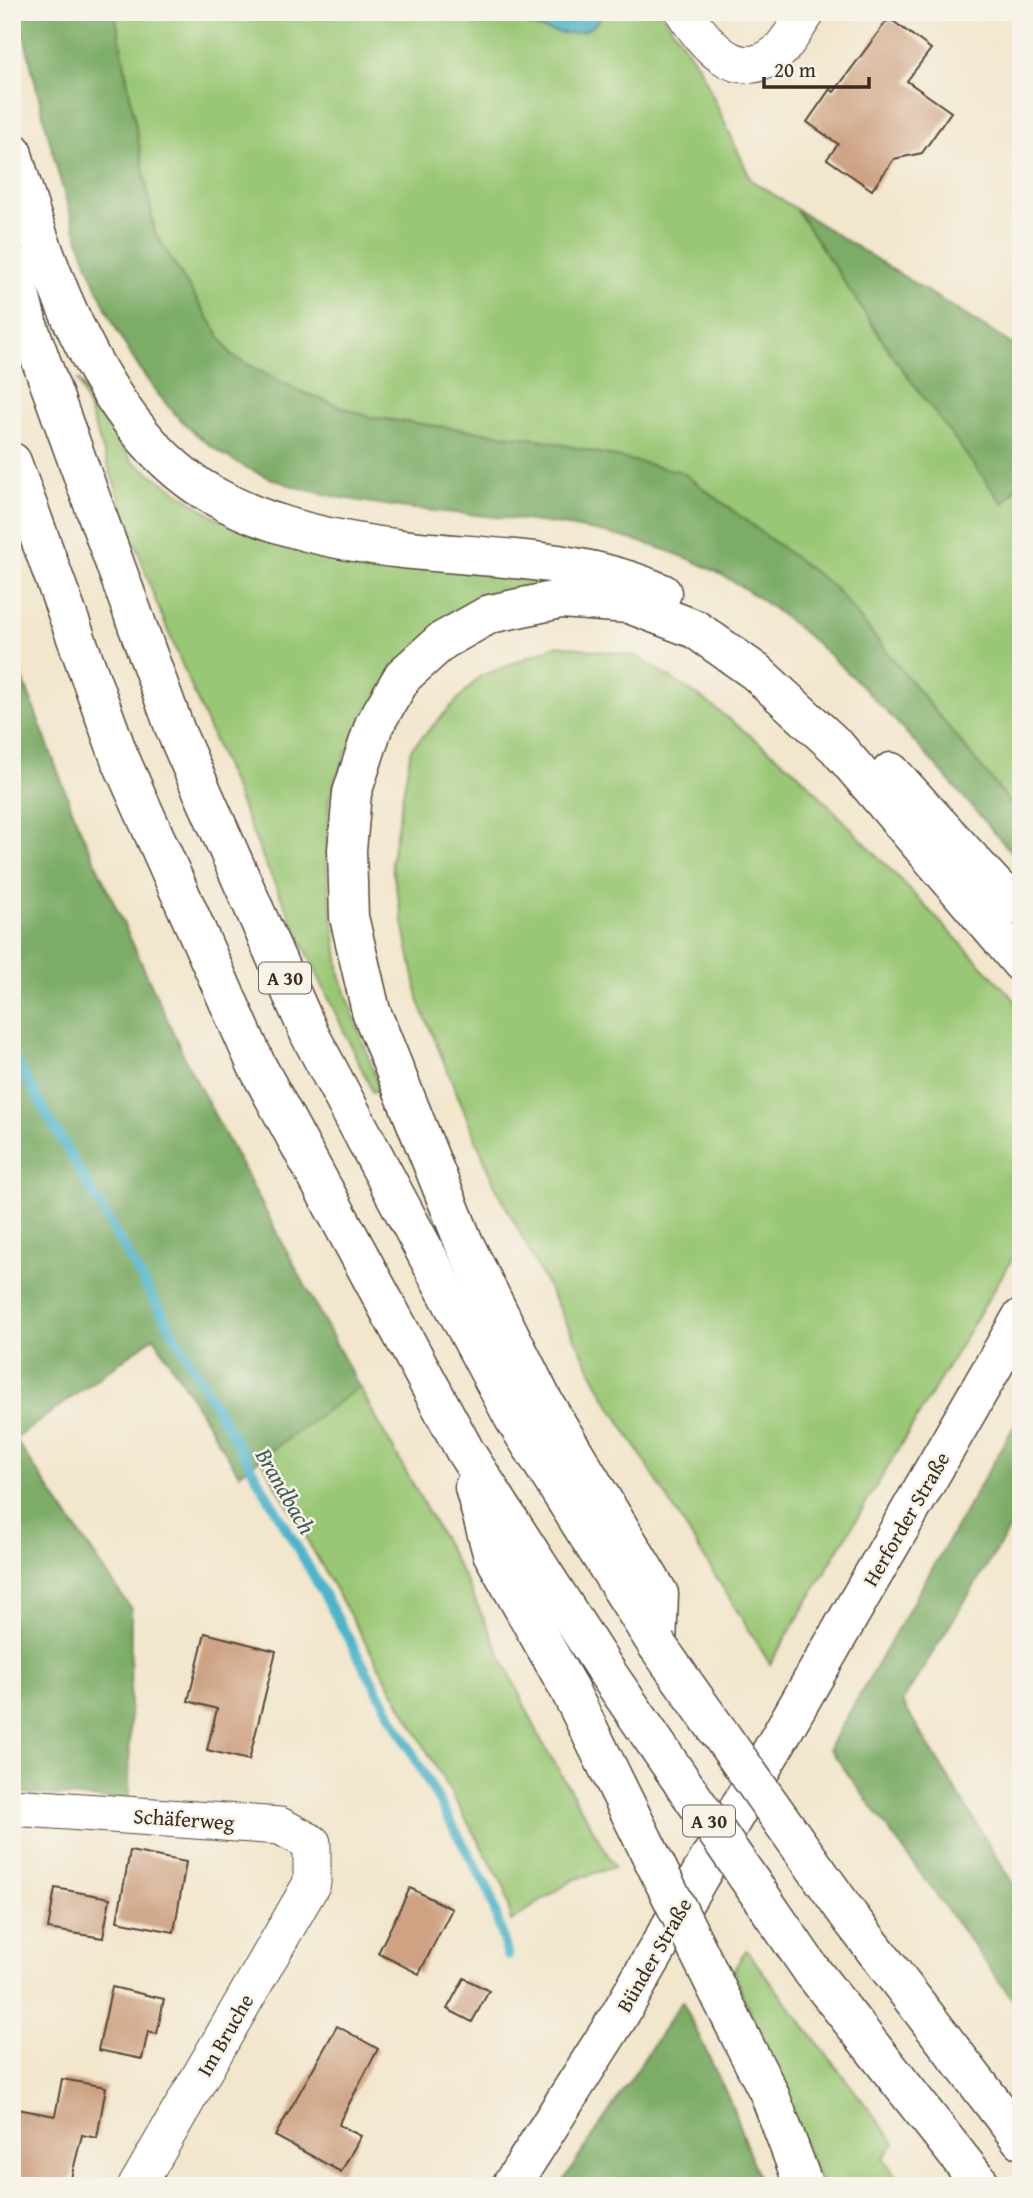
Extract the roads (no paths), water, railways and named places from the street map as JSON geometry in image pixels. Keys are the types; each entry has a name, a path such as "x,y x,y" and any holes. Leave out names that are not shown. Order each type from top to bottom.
{"main road":[{"path":"12,151 32,223 75,327 116,400 175,467 213,496 278,524 340,540 401,549 571,565 638,582 717,618 773,653 850,727 998,888 1021,907"},
{"name":"A 30","path":"12,265 28,325 176,732 310,1035 513,1417 657,1645 852,1920 1021,2140"},
{"name":"A 30","path":"12,462 119,756 256,1064 465,1451 606,1671 811,1971 982,2186"},
{"path":"657,1645 659,1594 542,1399 464,1243 371,1011 349,917 348,850 352,793 374,726 403,676 442,641 490,614 561,599 629,604 695,629 756,671 837,747 1021,963"},
{"name":"Herforder Straße","path":"791,1720 1021,1318"},
{"path":"465,1451 492,1553 569,1689 769,2093 804,2186"},
{"name":"Bünder Straße","path":"511,2186 620,2016 791,1720"}],"street":[{"path":"684,12 706,44 729,61 753,63 777,52 807,12"},
{"name":"Schäferweg","path":"12,1807 279,1826 312,1843 312,1883"},
{"name":"Im Bruche","path":"137,2186 312,1883"}],"water":[{"path":"493,12 603,12 594,24 582,31 568,33 552,32"}],"waterway":[{"name":"Brandbach","path":"12,1054 312,1573 489,1891 508,1956"}]}
